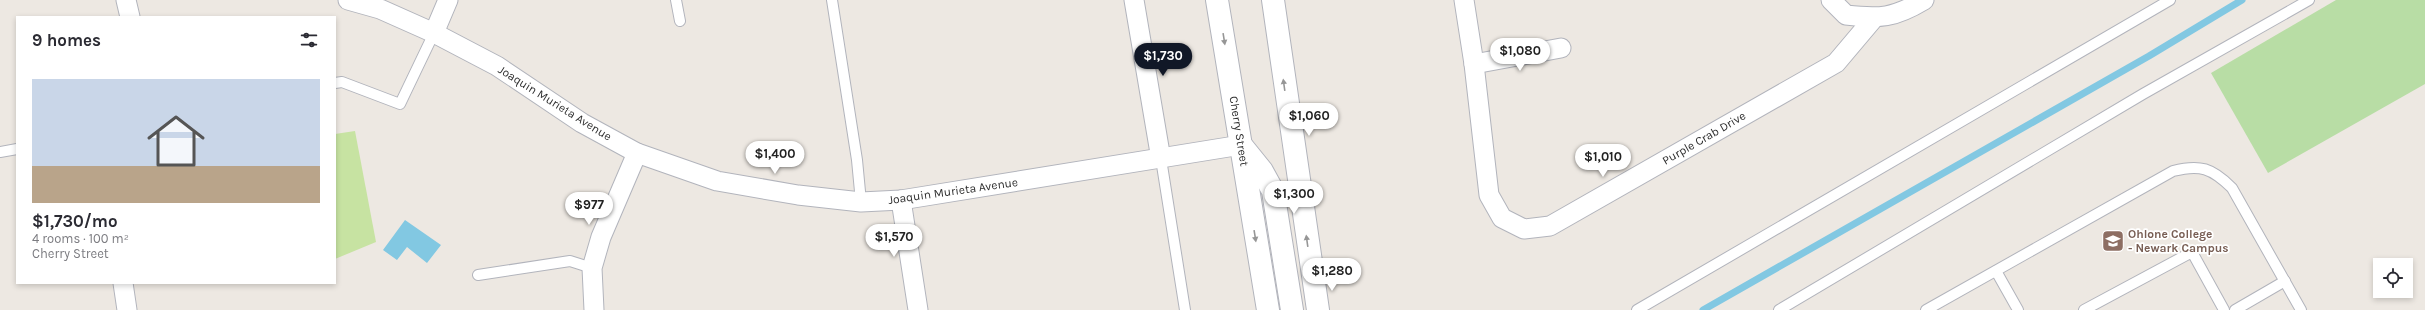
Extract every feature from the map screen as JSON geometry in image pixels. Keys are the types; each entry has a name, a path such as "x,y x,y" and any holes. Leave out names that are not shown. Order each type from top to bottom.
{"main road":[{"name":"Cherry Street","path":"1218,0 1268,310"},
{"path":"1273,0 1318,310"},
{"path":"1241,145 1262,171 1273,191 1292,310"}],"street":[{"path":"126,0 130,16"},
{"name":"Joaquin Murieta Avenue","path":"348,0 380,9 434,33 497,66 582,123 637,153 716,182 798,195 862,202 901,200 1241,145"},
{"path":"434,33 448,0"},
{"path":"1134,0 1161,159"},
{"name":"Purple Crab Drive","path":"1464,0 1474,64 1489,195 1502,218 1524,229 1550,226 1836,63 1874,18"},
{"path":"1831,0 1846,15 1874,18 1902,13 1924,0"},
{"path":"1474,64 1561,48"},
{"path":"594,310 592,268 601,237 637,153"},
{"path":"901,200 918,310"},
{"path":"123,284 127,310"}],"lane":[{"path":"676,0 680,21"},
{"path":"832,0 857,160 862,202"},
{"path":"1637,310 2170,0"},
{"path":"1779,310 2143,94 2308,0"},
{"path":"336,83 342,82 400,104 434,33"},
{"path":"0,152 16,150"},
{"path":"1161,159 1185,310"},
{"path":"1926,310 2173,171 2189,167 2205,168 2220,177 2232,188 2301,310"},
{"path":"2084,310 2192,252 2224,310"},
{"path":"478,275 570,261 592,268"},
{"path":"1996,271 2018,310"},
{"path":"2235,310 2285,281"}],"green space":[{"path":"2336,0 2425,0 2425,84 2268,173 2211,73"},
{"path":"355,131 376,242 336,259 336,134"}],"water":[{"path":"405,220 441,245 427,263 407,247 397,260 383,250"}],"waterway":[{"path":"1703,310 2149,56 2242,0"}],"place":[{"name":"Ohlone College - Newark Campus","path":"2113,241"}]}
